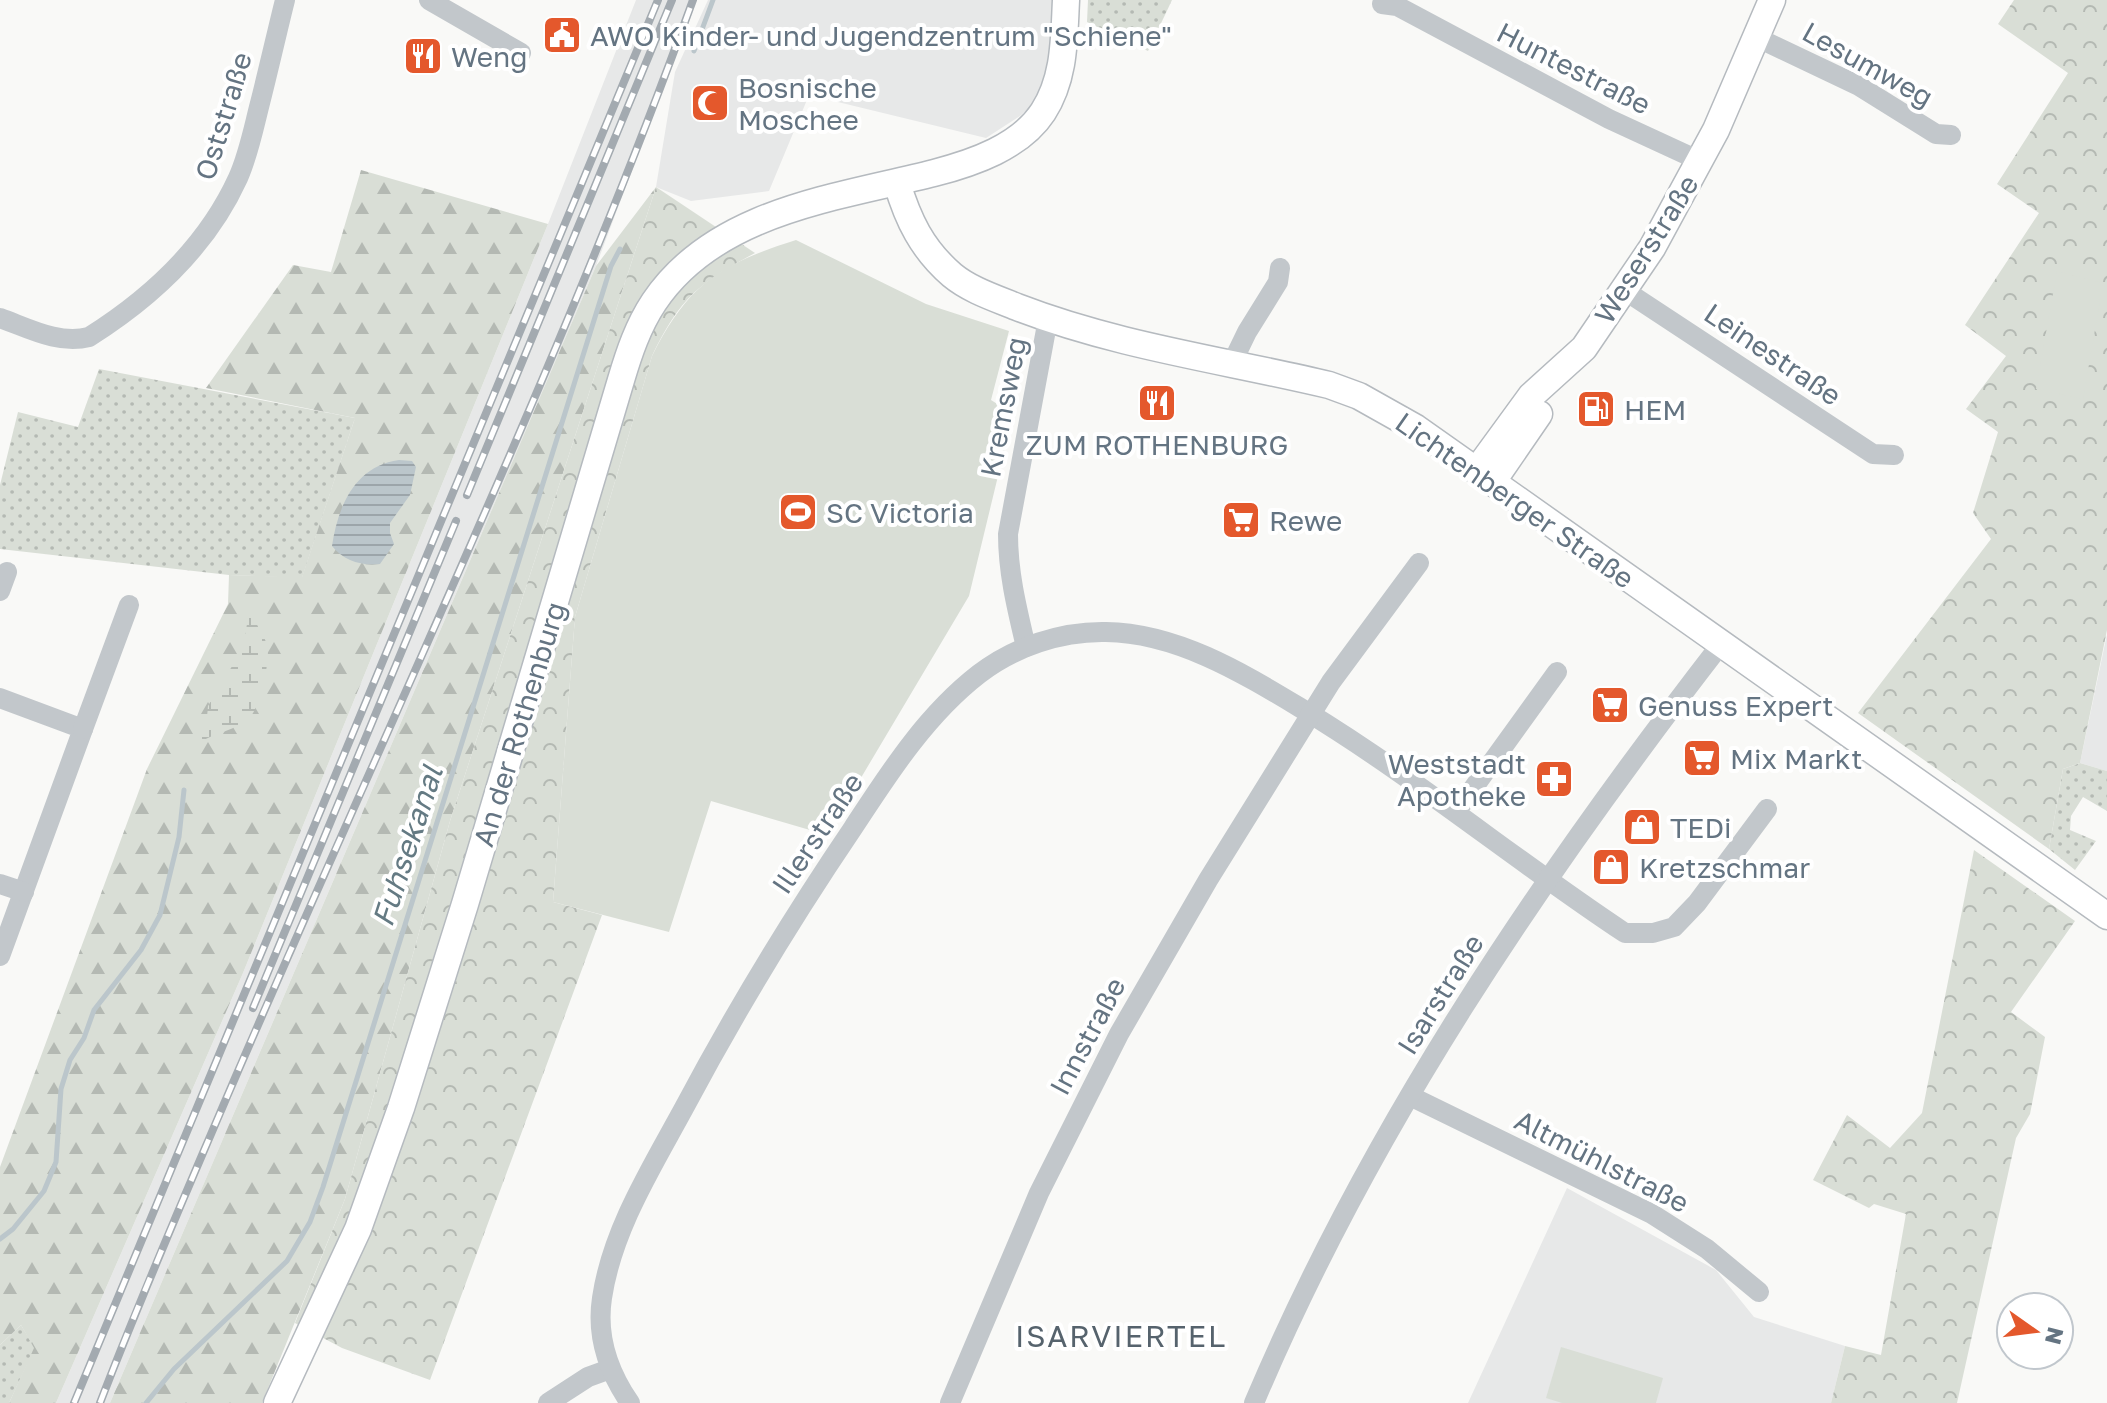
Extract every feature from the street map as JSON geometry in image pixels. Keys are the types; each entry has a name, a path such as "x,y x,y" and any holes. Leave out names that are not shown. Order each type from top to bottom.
{"street":[{"name":"Oststraße","path":"0,318 59,338 89,337 145,297 182,263 215,220 239,175 251,140 285,0"},
{"path":"429,0 521,53"},
{"name":"An der Rothenburg","path":"277,1403 358,1229 401,1108 621,380 643,320 673,279 711,246 732,233 793,209 970,163 1004,146 1030,127 1041,115 1056,86 1062,63 1066,0"},
{"name":"Weserstraße","path":"1485,475 1584,348 1652,248 1700,161 1758,38 1772,0"},
{"name":"Huntestraße","path":"1382,4 1397,6 1609,119 1700,161"},
{"name":"Lesumweg","path":"1758,38 1859,86 1936,134 1951,135"},
{"name":"Lichtenberger Straße","path":"897,183 920,241 955,277 986,294 1048,319 1140,345 1345,390 1405,422 1485,475 2107,916"},
{"path":"1231,365 1278,282 1280,268"},
{"name":"Leinestraße","path":"1624,290 1873,454 1894,455"},
{"name":"Kremsweg","path":"1026,647 1012,589 1008,534 1048,319"},
{"path":"1311,715 1331,682 1419,563"},
{"path":"0,956 129,605"},
{"name":"Illerstraße","path":"630,1403 610,1369 600,1324 602,1299 616,1246 633,1205 717,1046 811,890 907,750 970,681 1004,657 1026,647 1081,633 1107,632 1150,637 1186,648 1232,669 1362,745 1625,933 1664,931 1674,927 1697,903 1767,809"},
{"name":"Isarstraße","path":"1254,1403 1334,1233 1451,1024 1547,879 1721,644"},
{"path":"1456,812 1557,672"},
{"path":"0,698 83,729"},
{"name":"Innstraße","path":"950,1403 1039,1193 1112,1047 1167,949 1311,715"},
{"path":"0,884 24,892"},
{"name":"Altmühlstraße","path":"1410,1096 1652,1214 1707,1249 1759,1292"},
{"path":"548,1403 588,1377 610,1369"}],"shaded area":[{"path":"636,0 696,0 596,266 110,1403 56,1403 243,973"},
{"path":"708,0 1066,0 1056,86 1020,116 986,138 809,95 769,191 691,201 656,187 675,72"},
{"path":"399,460 412,461 416,467 410,495 390,523 394,544 380,564 347,559 332,546 344,503 360,479 371,470"},
{"path":"2107,634 2107,771 2080,763"},
{"path":"1567,1188 1716,1270 1754,1317 1845,1346 1831,1403 1468,1403"}],"green space":[{"path":"1088,0 1172,0 1148,51 1087,22"},
{"path":"2014,0 2107,0 2107,630 2080,763 2063,769 2049,849 1858,713 1991,539 1973,513 1998,432 1966,409 2006,356 1965,325 2039,213 1997,184 2068,73 1998,24"},
{"path":"361,170 548,224 243,973 56,1403 9,1403 34,1348 21,1325 0,1345 0,1167 147,769 228,604 229,575 302,577 355,418 206,388 293,265 331,272"},
{"path":"656,187 450,821 345,1199 262,1403 110,1403 596,266"},
{"path":"656,187 755,253 693,294 672,319 652,356 575,617 553,902 602,915 430,1380 342,1348 295,1323 345,1199 450,821"},
{"name":"SC Victoria","path":"796,240 926,304 1009,331 991,400 1013,414 969,596 827,835 711,801 669,932 553,902 575,617 652,356 679,311 709,280 746,258"},
{"path":"2057,271 2103,283 2083,399 2036,389"},
{"path":"99,369 355,418 302,578 229,575 0,549 0,485 18,412 78,427"},
{"path":"249,612 267,645 261,694 254,712 244,722 200,742 206,728 208,706 243,648"},
{"path":"2080,763 2107,771 2107,811 2083,797 2071,816 2070,830 2096,841 2075,870 2049,849 2063,769"},
{"path":"1974,850 2075,921 2011,1012 2045,1037 2030,1114 2016,1138 1957,1403 1831,1403 1845,1346 1881,1355 1906,1214 1874,1204 1869,1208 1813,1180 1847,1115 1890,1148 1922,1113"},
{"path":"21,1325 35,1348 9,1403 0,1403 0,1345"},
{"path":"1561,1347 1663,1378 1656,1403 1562,1403 1546,1398"}],"waterway":[{"name":"Fuhsekanal","path":"694,51 713,0"},
{"name":"Fuhsekanal","path":"146,1403 174,1369 287,1261 310,1222 611,266 620,249"},
{"path":"0,1239 13,1229 44,1191 56,1162 61,1089 70,1060 84,1038 94,1010 141,950 160,915 179,837 184,790"}],"railway":[{"path":"74,1403 658,0"},
{"path":"467,495 672,0"},
{"path":"100,1403 226,1099 527,416 585,278 693,0"},
{"path":"253,1008 456,521"}],"place":[{"name":"AWO Kinder- und Jugendzentrum \"Schiene\"","path":"562,35"},
{"name":"Weng","path":"423,56"},
{"name":"Bosnische Moschee","path":"710,103"},
{"name":"ZUM ROTHENBURG","path":"1157,403"},
{"name":"HEM","path":"1596,409"},
{"name":"SC Victoria","path":"798,512"},
{"name":"Rewe","path":"1241,520"},
{"name":"Genuss Expert","path":"1610,705"},
{"name":"Mix Markt","path":"1702,758"},
{"name":"Weststadt Apotheke","path":"1554,779"},
{"name":"TEDi","path":"1642,827"},
{"name":"Kretzschmar","path":"1611,867"}],"district":[{"name":"ISARVIERTEL","path":"1121,1336"}]}
